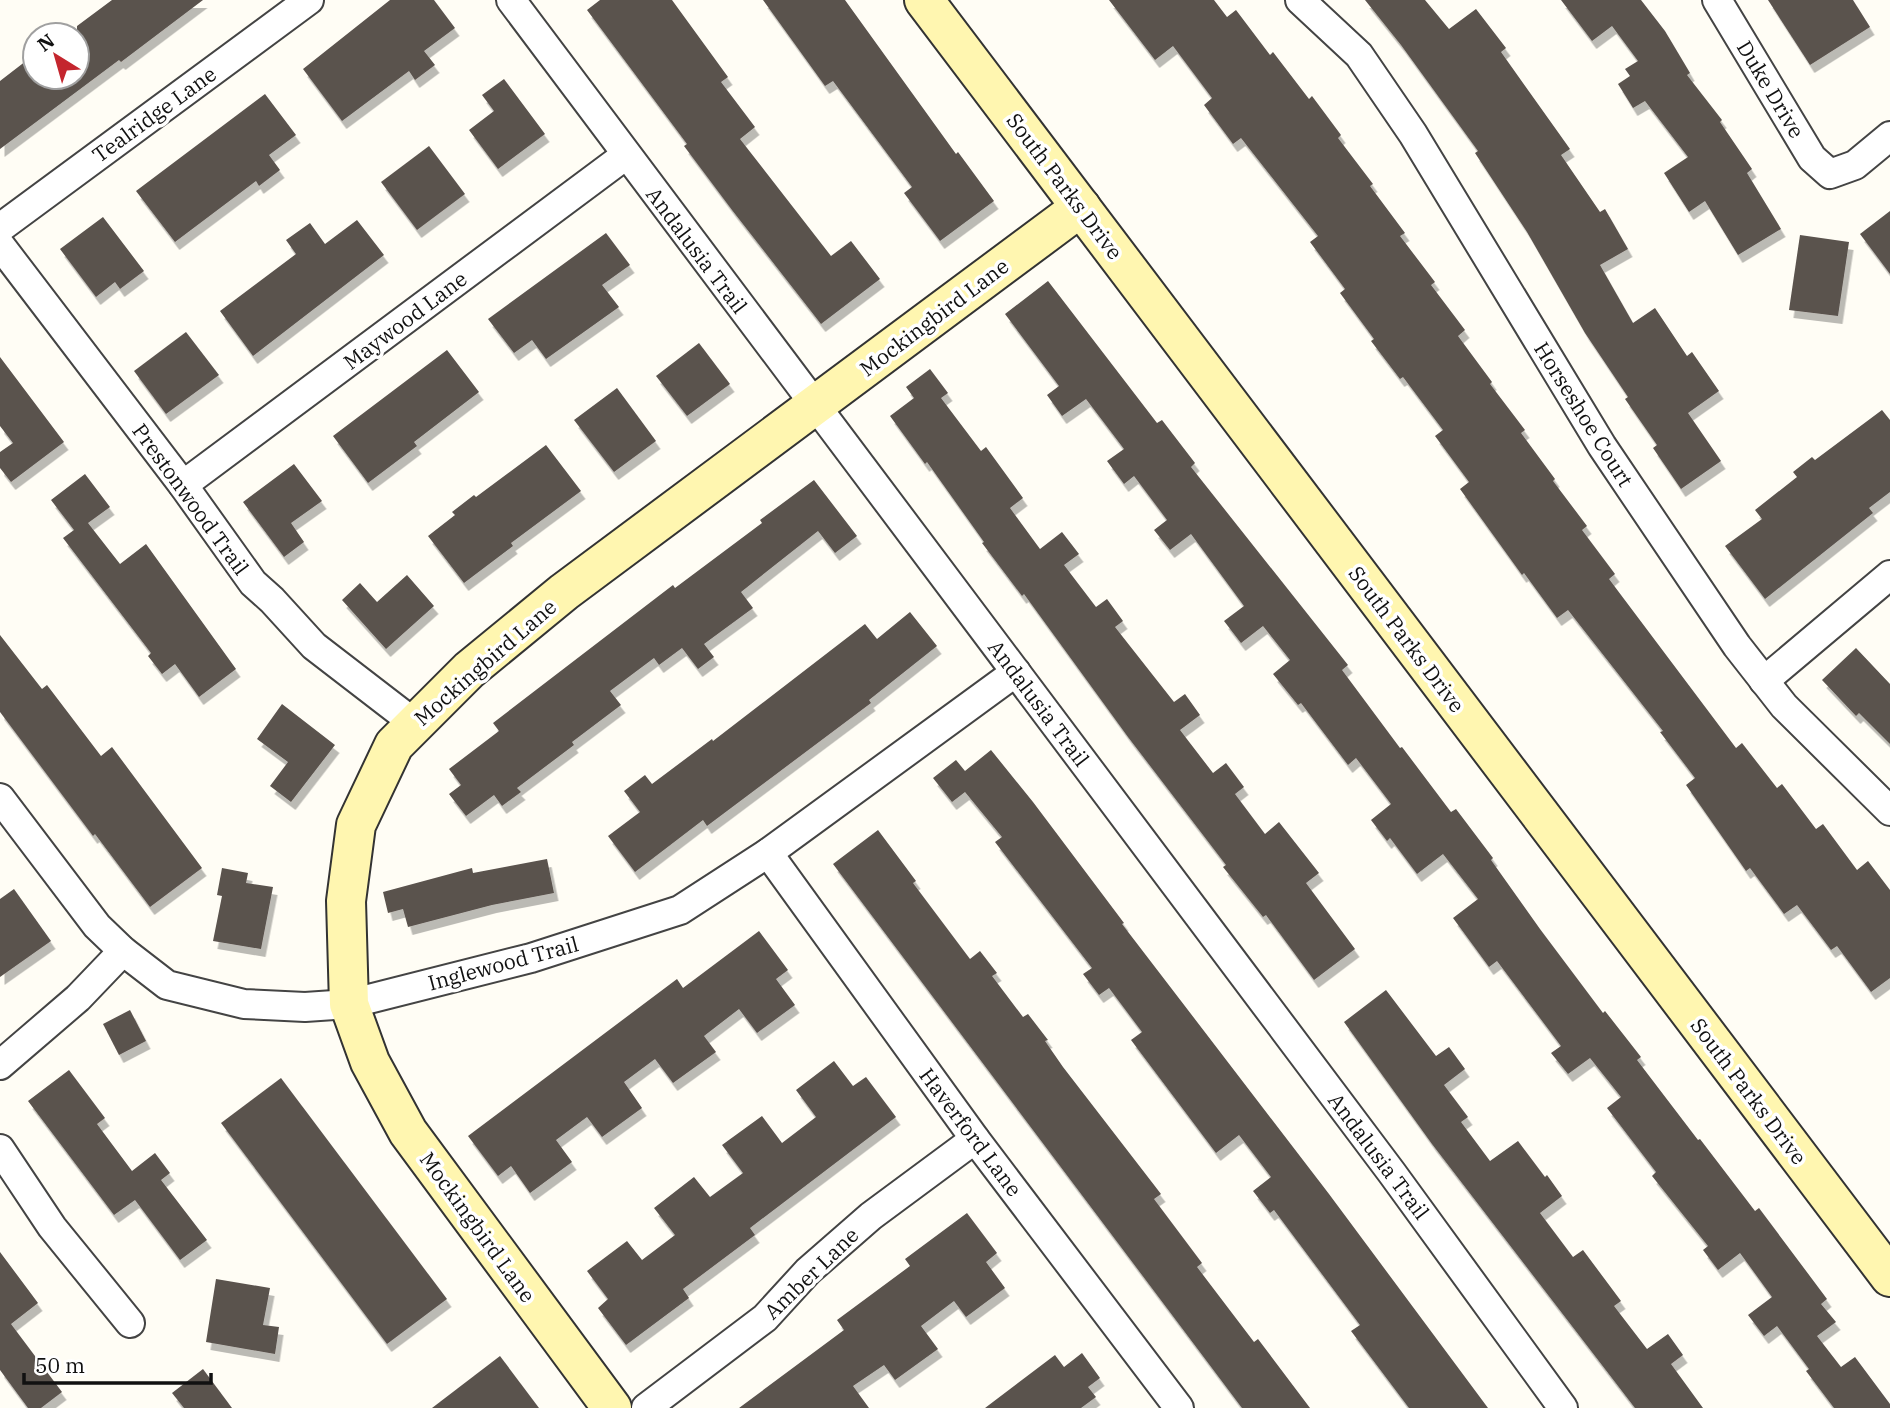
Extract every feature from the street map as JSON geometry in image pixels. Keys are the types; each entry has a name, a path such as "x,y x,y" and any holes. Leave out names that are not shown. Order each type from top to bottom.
{"street":[{"name":"Tealridge Lane","path":"0,229 309,0"},
{"name":"Andalusia Trail","path":"511,0 1391,1173 1563,1408"},
{"name":"South Parks Drive","path":"924,0 1890,1277"},
{"name":"Horseshoe Court","path":"1300,0 1359,55 1398,111 1602,446 1737,646 1784,706 1890,811"},
{"name":"Duke Drive","path":"1717,0 1812,158 1830,174 1855,165 1890,136"},
{"name":"Maywood Lane","path":"183,485 626,155"},
{"name":"Mockingbird Lane","path":"612,1408 408,1132 370,1062 349,1004 346,901 356,825 394,745 469,670 564,593 1081,207"},
{"name":"Prestonwood Trail","path":"0,245 183,485 253,583 314,646 414,723"},
{"path":"1764,681 1890,575"},
{"name":"Inglewood Trail","path":"0,798 97,926 123,951 167,985 244,1004 305,1007 349,1004 531,958 680,910 768,853 1016,672"},
{"name":"Haverford Lane","path":"768,853 975,1139 1177,1408"},
{"path":"0,1065 78,999 123,951"},
{"name":"Amber Lane","path":"646,1408 765,1318 808,1272 872,1216 975,1139"},
{"path":"0,1149 52,1227 130,1322"}],"building":[{"path":"112,0 203,0 121,62 119,60 91,81 91,21 84,21"},
{"path":"390,0 434,0 455,28 424,51 435,65 415,80 409,71 342,121 303,69"},
{"path":"600,0 672,0 728,77 721,82 755,127 740,139 831,256 851,241 880,279 821,324 684,146 687,144 587,10"},
{"path":"763,0 845,0 956,154 958,152 994,201 940,241 904,193 912,187 833,81 825,86"},
{"path":"1109,0 1214,0 1227,17 1236,10 1270,55 1273,52 1309,99 1312,96 1341,135 1338,138 1373,184 1370,186 1405,233 1400,236 1435,282 1431,285 1465,330 1458,336 1525,430 1521,433 1555,479 1553,481 1587,526 1582,530 1615,574 1609,579 1736,748 1742,743 1777,788 1782,784 1816,829 1823,824 1857,870 1868,861 1890,890 1890,978 1871,992 1837,946 1831,950 1797,905 1784,914 1750,868 1746,871 1686,785 1695,778 1660,732 1663,731 1568,610 1557,618 1524,573 1522,575 1460,489 1469,482 1435,436 1443,430 1403,377 1400,379 1371,341 1374,339 1340,293 1345,289 1310,242 1318,236 1241,138 1233,144 1204,105 1212,98 1173,46 1155,60"},
{"path":"1365,0 1425,0 1449,29 1476,9 1506,48 1501,52 1570,149 1561,155 1600,212 1605,209 1628,249 1600,265 1633,323 1655,308 1687,356 1692,352 1719,391 1688,413 1721,461 1681,489 1653,448 1657,445 1625,399 1628,397 1585,333 1527,232 1475,153 1478,151"},
{"path":"1561,0 1641,0 1665,31 1690,73 1687,75 1722,120 1720,122 1752,169 1747,173 1781,229 1738,255 1705,201 1689,212 1664,173 1688,157 1645,101 1633,108 1618,84 1630,76 1625,69 1638,61 1612,26 1592,41"},
{"path":"1768,0 1853,0 1870,27 1810,65"},
{"path":"21,65 21,91 78,91 0,149 0,81"},
{"path":"504,79 545,134 498,169 469,130 494,111 482,95"},
{"path":"265,94 296,135 269,155 280,170 259,186 256,181 175,242 136,191"},
{"path":"429,146 465,194 417,230 381,182"},
{"path":"1890,211 1890,274 1860,234"},
{"path":"103,217 144,271 120,289 115,282 96,297 60,249"},
{"path":"357,220 384,255 253,356 220,311 296,254 286,240 310,223 325,244"},
{"path":"606,233 630,265 602,285 619,307 546,359 532,340 514,353 488,319"},
{"path":"1800,235 1849,242 1838,316 1789,310"},
{"path":"1048,281 1157,423 1162,420 1195,463 1191,467 1348,665 1342,670 1400,748 1402,747 1451,812 1456,809 1493,858 1491,860 1540,929 1603,1013 1605,1011 1641,1057 1637,1060 1755,1211 1759,1208 1827,1299 1821,1304 1836,1322 1817,1336 1841,1367 1855,1357 1890,1404 1890,1408 1834,1408 1777,1326 1764,1336 1748,1315 1772,1297 1740,1253 1718,1270 1703,1250 1708,1246 1652,1176 1656,1172 1607,1108 1621,1097 1590,1058 1568,1074 1551,1053 1561,1046 1497,961 1489,967 1453,918 1478,899 1443,854 1417,874 1390,838 1387,841 1371,820 1391,804 1356,758 1348,765 1301,703 1298,705 1273,674 1290,660 1263,626 1241,643 1224,621 1244,606 1191,534 1170,550 1154,530 1167,520 1134,476 1124,484 1107,461 1124,449 1086,399 1062,416 1047,395 1059,386 1005,314"},
{"path":"186,332 219,375 166,414 134,371"},
{"path":"699,343 730,384 687,416 656,376"},
{"path":"447,350 479,392 414,442 417,446 368,483 333,436"},
{"path":"0,357 64,442 11,482 0,468 0,452 13,443 0,426"},
{"path":"930,369 948,393 941,398 981,451 986,447 1023,498 1010,508 1040,549 1062,532 1079,554 1064,565 1096,607 1107,599 1123,621 1115,627 1174,702 1185,694 1200,715 1180,730 1213,773 1226,763 1244,787 1235,794 1265,834 1279,822 1319,873 1306,883 1355,949 1314,980 1266,915 1263,917 1223,867 1226,865 1024,594 1022,596 982,543 984,542 927,462 925,464 890,416 914,398 906,387"},
{"path":"617,388 656,441 614,472 574,420"},
{"path":"1882,410 1890,420 1890,492 1869,508 1873,513 1765,599 1725,546 1762,519 1755,510 1797,477 1793,472 1812,457 1815,460"},
{"path":"546,445 581,491 511,543 513,546 464,583 428,536 455,515 452,512 474,495 476,497"},
{"path":"294,464 322,501 291,523 304,542 284,557 243,502"},
{"path":"85,474 110,507 88,523 120,564 146,544 236,669 199,697 175,664 162,674 148,656 151,653 63,538 74,530 51,500"},
{"path":"814,480 857,536 835,553 818,531 741,592 753,608 704,644 714,657 698,669 682,648 659,665 654,658 610,691 621,705 517,788 521,792 502,806 494,795 466,816 449,794 461,785 449,769 499,731 493,723 673,585 675,588 762,523 760,520"},
{"path":"407,575 434,606 386,649 342,600 360,583 377,602"},
{"path":"910,612 937,646 869,700 871,703 707,826 703,820 635,872 608,836 640,812 624,791 645,775 652,784 712,739 713,741 865,624 877,639"},
{"path":"0,635 42,689 47,685 101,756 112,747 202,868 150,907 0,712"},
{"path":"1856,648 1890,684 1890,744 1859,713 1856,716 1822,680"},
{"path":"282,704 335,745 291,802 270,786 288,762 257,739"},
{"path":"991,750 1033,802 1488,1408 1409,1408 1351,1331 1360,1325 1274,1210 1270,1213 1253,1191 1271,1177 1239,1135 1216,1153 1131,1040 1142,1032 1109,988 1099,995 1083,974 1092,968 995,842 1002,837 965,792 952,802 933,778 956,760 965,771"},
{"path":"878,830 916,881 913,883 970,959 980,951 997,973 992,976 1023,1017 1028,1014 1048,1040 1045,1041 1063,1067 1161,1194 1154,1199 1202,1263 1197,1267 1254,1342 1258,1339 1310,1408 1242,1408 833,864"},
{"path":"547,859 554,893 492,905 408,927 403,909 388,913 383,892 472,868 473,873"},
{"path":"222,868 248,873 246,883 273,887 261,949 213,941 222,896 217,895"},
{"path":"14,889 51,941 0,977 0,899"},
{"path":"759,931 788,970 776,979 795,1005 757,1033 739,1009 704,1036 716,1052 673,1083 655,1059 624,1082 642,1108 602,1137 587,1117 556,1140 572,1162 530,1193 511,1166 498,1176 468,1136 677,979 683,988"},
{"path":"1386,990 1436,1056 1449,1047 1465,1069 1444,1085 1468,1117 1461,1122 1490,1161 1518,1141 1562,1196 1540,1213 1573,1257 1583,1250 1621,1301 1614,1306 1647,1349 1668,1334 1683,1355 1671,1364 1703,1408 1635,1408 1432,1144 1344,1022"},
{"path":"130,1010 146,1041 119,1055 103,1024"},
{"path":"834,1061 853,1086 866,1077 896,1117 750,1228 755,1235 683,1289 689,1298 626,1345 598,1308 608,1299 587,1271 627,1241 642,1260 675,1235 654,1208 694,1177 710,1197 743,1173 722,1145 762,1116 782,1143 816,1117 796,1090"},
{"path":"69,1070 105,1118 97,1124 132,1171 155,1153 170,1173 161,1180 207,1240 180,1260 135,1200 114,1215 28,1101"},
{"path":"281,1078 447,1299 387,1344 221,1123"},
{"path":"967,1213 997,1253 986,1262 1005,1288 966,1317 954,1301 921,1326 938,1349 895,1380 884,1365 853,1386 869,1408 739,1408 844,1330 837,1320 910,1266 905,1259"},
{"path":"0,1252 38,1303 11,1324 62,1392 41,1408 28,1408 0,1370"},
{"path":"216,1279 270,1288 263,1325 279,1327 275,1354 206,1342"},
{"path":"1082,1353 1100,1378 1088,1387 1096,1397 1081,1408 985,1408 1055,1355 1064,1367"},
{"path":"500,1356 539,1408 432,1408"},
{"path":"203,1369 232,1408 184,1408 172,1393"}]}
